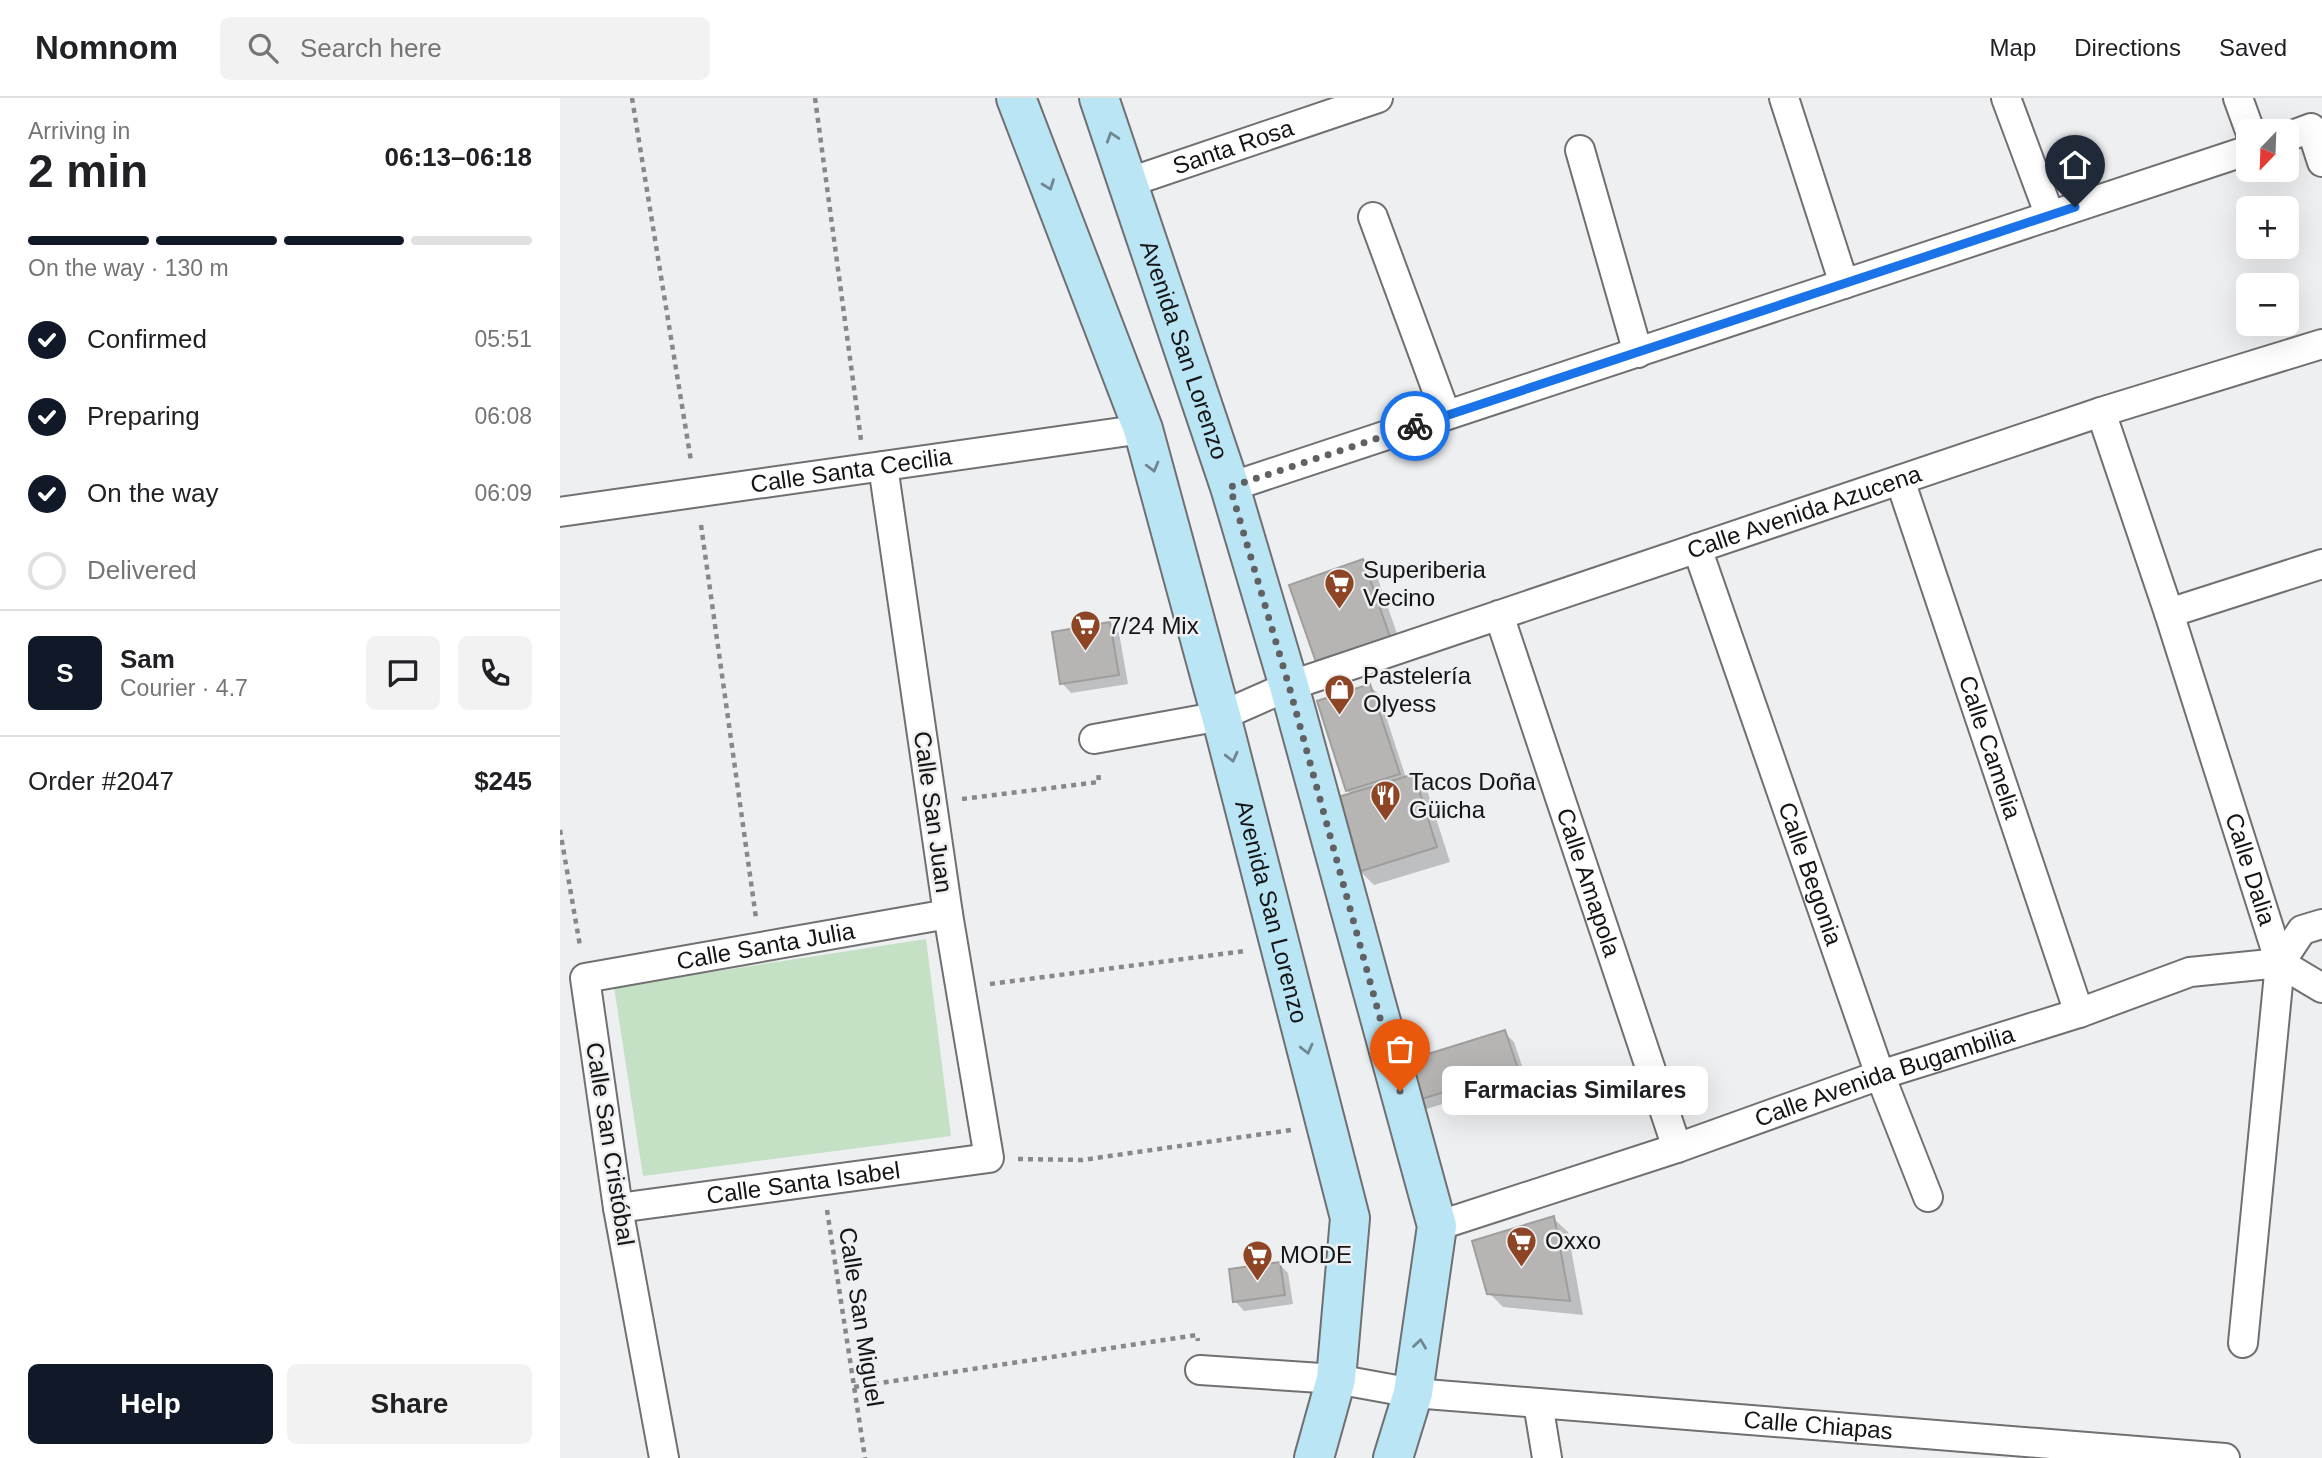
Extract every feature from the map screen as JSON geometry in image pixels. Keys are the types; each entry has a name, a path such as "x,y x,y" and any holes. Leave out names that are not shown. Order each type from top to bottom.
{"street":[{"name":"Avenida San Lorenzo","path":"1016,98 1143,429 1222,716 1350,1217 1336,1379 1314,1458"},
{"name":"Avenida San Lorenzo","path":"1099,98 1230,487 1289,686 1437,1226 1413,1393 1393,1458"},
{"name":"Santa Rosa","path":"1127,183 1378,98"},
{"path":"1784,98 1844,284"},
{"path":"2006,98 2050,216"},
{"path":"2238,98 2246,119"},
{"path":"2300,132 2311,128 2322,162"},
{"path":"1580,150 1638,353"},
{"path":"1230,487 2236,154"},
{"path":"1373,217 1446,415"},
{"name":"Calle Avenida Azucena","path":"1094,739 1222,716 1289,686 1697,548 2101,412 2322,344"},
{"name":"Calle Dalia","path":"2101,412 2169,613 2280,962 2243,1343"},
{"name":"Calle Santa Cecilia","path":"560,512 1143,429"},
{"name":"Calle San Juan","path":"874,467 989,1158"},
{"name":"Calle Camelia","path":"1900,480 2079,1013"},
{"name":"Calle Begonia","path":"1697,548 1880,1075 1928,1197"},
{"path":"2169,613 2322,564"},
{"name":"Calle Amapola","path":"1499,615 1677,1148"},
{"name":"Calle Santa Julia","path":"586,978 948,914"},
{"path":"2322,925 2302,930 2280,962 2322,988"},
{"name":"Calle Avenida Bugambilia","path":"1437,1226 1677,1148 1880,1075 2079,1013 2190,972 2280,962"},
{"name":"Calle San Cristóbal","path":"586,978 618,1208 664,1458"},
{"name":"Calle Santa Isabel","path":"618,1208 989,1158"},
{"name":"Calle Chiapas","path":"1200,1370 1336,1379 1413,1393 2026,1449 2225,1458"},
{"path":"1538,1403 1547,1458"}],"path":[{"path":"815,98 874,467"},
{"path":"932,803 1099,782 1094,739"},
{"path":"560,830 586,978"},
{"path":"960,988 1280,947"},
{"path":"989,1158 1082,1160 1326,1124"},
{"name":"Calle San Miguel","path":"822,1181 865,1458"},
{"path":"854,1387 1197,1335 1200,1370"}],"green space":[{"path":"926,939 951,1136 643,1176 614,987"}],"building":[{"name":"Superiberia Vecino","path":"1363,559 1390,637 1316,662 1289,585"},
{"name":"7/24 Mix","path":"1110,622 1119,675 1060,684 1052,632"},
{"path":"1370,684 1400,774 1346,791 1317,701"},
{"name":"Tacos Doña Güicha","path":"1414,774 1437,847 1358,872 1335,798"},
{"path":"1505,1030 1518,1069 1409,1103 1396,1064"},
{"name":"Oxxo","path":"1554,1216 1570,1301 1487,1294 1472,1241"},
{"name":"MODE","path":"1280,1262 1285,1295 1233,1302 1229,1269"}],"way so far":[{"path":"1400,1091 1289,686 1230,487 1415,426"}],"place":[{"name":"Superiberia Vecino","path":"1340,611"},
{"name":"7/24 Mix","path":"1085,653"},
{"name":"Pastelería Olyess","path":"1340,717"},
{"name":"Tacos Doña Güicha","path":"1386,823"},
{"name":"Farmacias Similares","path":"1400,1091"},
{"name":"Oxxo","path":"1522,1268"},
{"name":"MODE","path":"1257,1282"}],"route":[{"path":"1415,426 2075,207"}]}
